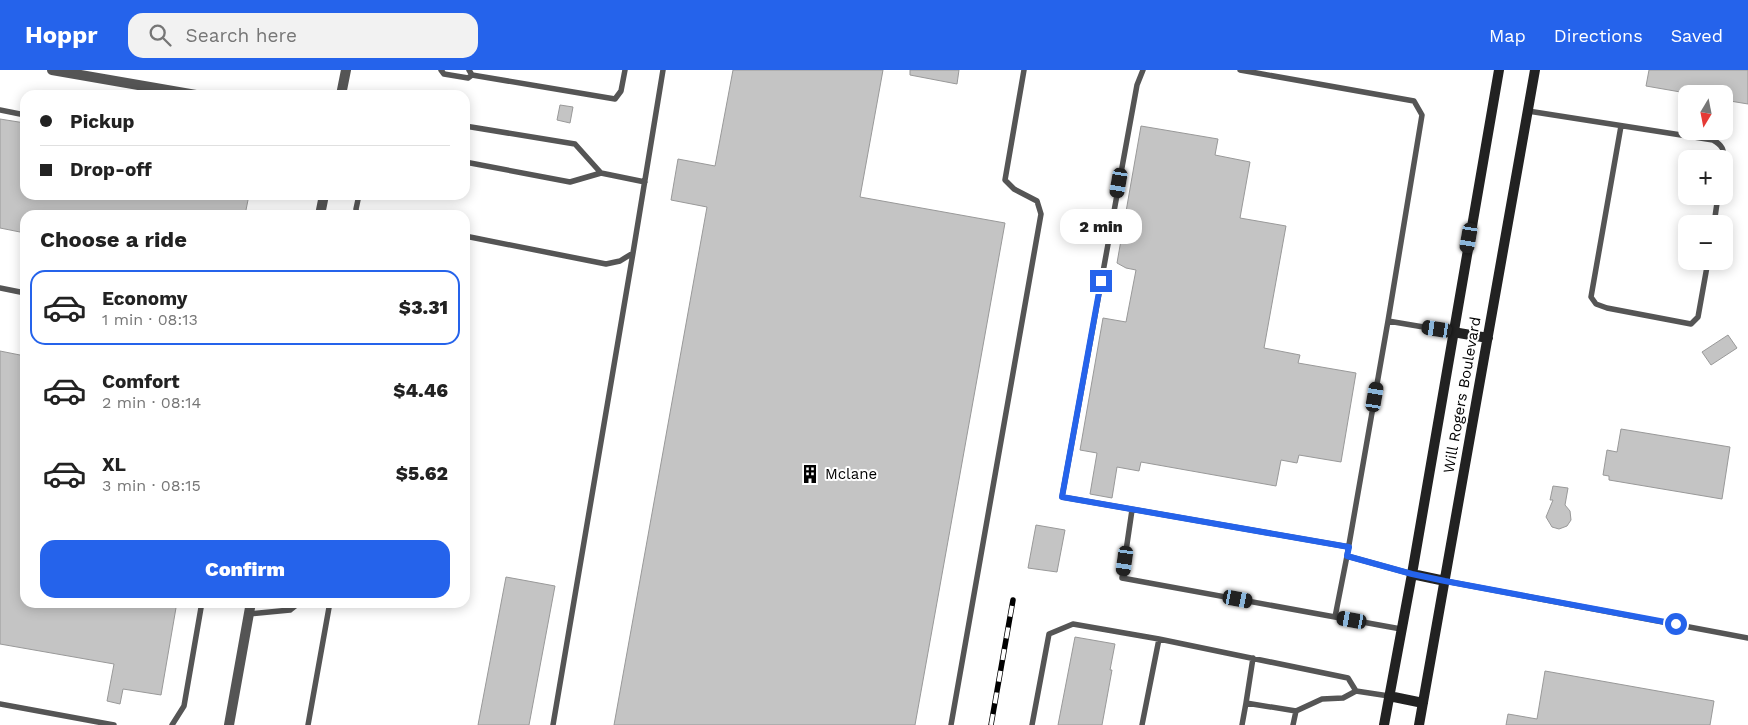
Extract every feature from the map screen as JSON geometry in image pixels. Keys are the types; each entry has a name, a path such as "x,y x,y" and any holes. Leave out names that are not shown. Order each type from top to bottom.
{"main road":[{"name":"Will Rogers Boulevard","path":"1384,725 1412,574 1498,70"},
{"name":"Will Rogers Boulevard","path":"1419,725 1535,70"},
{"path":"1453,332 1488,338"},
{"path":"1412,574 1445,581"},
{"path":"1389,696 1423,702"}],"street":[{"path":"52,70 167,90"},
{"path":"343,90 346,70"},
{"path":"229,725 250,608"}],"lane":[{"path":"441,70 444,74 468,78 471,73 615,99 621,91 625,70"},
{"path":"553,725 663,70"},
{"path":"950,725 1041,214 1037,201 1014,189 1005,180 1024,70"},
{"path":"1143,70 1137,85 1062,497 1349,547"},
{"path":"1240,70 1414,101 1422,115 1388,322 1335,617"},
{"path":"0,110 20,114"},
{"path":"1528,111 1713,140 1721,144 1724,150"},
{"path":"1621,126 1591,297 1596,304 1608,308 1691,324 1698,317 1706,270"},
{"path":"470,127 575,144 601,173"},
{"path":"470,163 570,182 601,173 645,182"},
{"path":"470,237 606,264 620,261 633,253"},
{"path":"0,288 20,292"},
{"path":"1388,322 1453,332"},
{"path":"1132,510 1122,578 1401,629"},
{"path":"1347,556 1412,574"},
{"path":"1445,581 1748,638"},
{"path":"172,725 184,706 201,608"},
{"path":"249,614 290,610 292,608"},
{"path":"308,725 329,608"},
{"path":"1032,725 1049,634 1073,624 1159,639 1348,678 1356,691"},
{"path":"1142,725 1159,639"},
{"path":"1242,725 1253,658"},
{"path":"1246,703 1296,711 1322,699 1343,698 1356,691 1389,696"},
{"path":"0,704 114,725"},
{"path":"1293,725 1296,711"}],"building":[{"name":"Mclane","path":"733,70 883,70 860,197 1005,223 915,725 614,725 707,207 671,200 678,159 715,166"},
{"path":"910,70 959,70 957,84 910,75"},
{"path":"1649,70 1748,70 1748,104 1733,102 1733,85 1678,85 1678,92 1646,86"},
{"path":"560,105 573,107 570,123 557,120"},
{"path":"0,119 20,122 20,200 248,200 246,210 20,210 20,232 0,228"},
{"path":"1141,126 1218,139 1215,155 1250,162 1240,218 1286,226 1264,348 1300,355 1298,363 1356,373 1341,462 1299,455 1297,463 1281,460 1276,486 1141,462 1139,471 1117,467 1112,498 1090,494 1097,453 1080,450 1103,318 1126,322 1136,270 1126,268 1117,263"},
{"path":"1728,335 1737,348 1711,365 1702,352"},
{"path":"0,351 20,355 20,608 176,608 161,695 123,689 120,704 107,701 114,664 0,644"},
{"path":"1621,429 1730,447 1722,499 1609,480 1609,476 1603,475 1607,450 1617,452"},
{"path":"1553,486 1568,488 1565,505 1570,511 1571,520 1567,526 1559,529 1552,527 1546,517 1553,500 1550,500"},
{"path":"1036,525 1065,530 1057,572 1028,568"},
{"path":"506,577 555,586 529,725 478,725"},
{"path":"1075,637 1115,644 1102,725 1058,725"},
{"path":"1545,671 1714,701 1710,725 1506,725 1508,714 1537,719"}],"railway":[{"path":"991,725 1013,600"}],"place":[{"name":"Mclane","path":"810,474"}],"route":[{"path":"1101,281 1062,497 1349,547 1347,556 1412,574 1676,624"}]}
